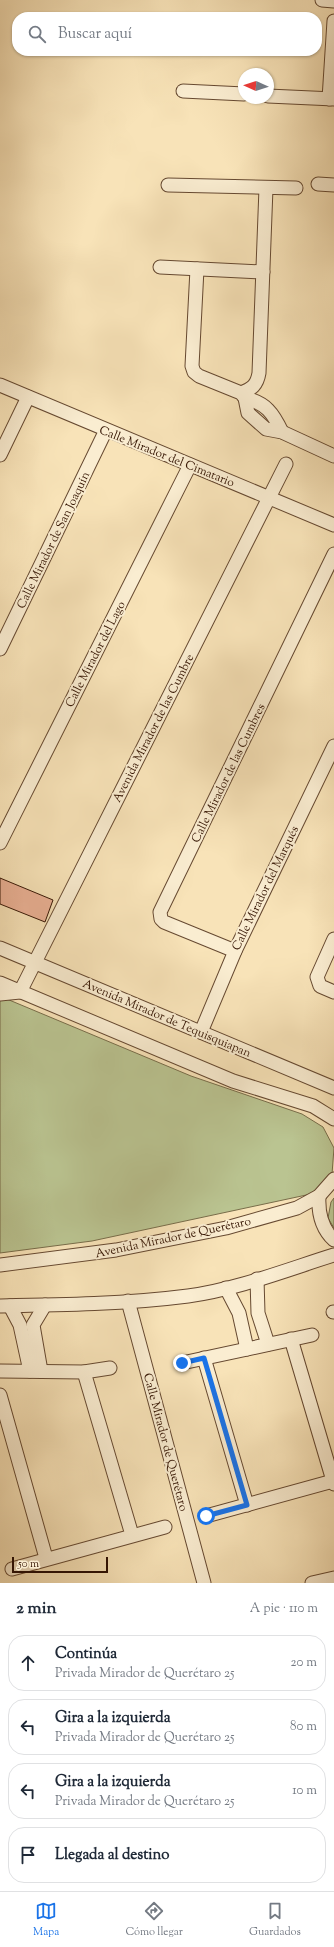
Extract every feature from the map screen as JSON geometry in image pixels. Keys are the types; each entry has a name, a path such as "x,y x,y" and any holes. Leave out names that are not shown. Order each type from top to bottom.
{"street":[{"path":"322,0 334,1"},
{"path":"274,96 332,99 334,21"},
{"path":"184,91 238,94"},
{"path":"318,184 334,185"},
{"path":"168,185 296,188"},
{"path":"243,396 258,381 266,188"},
{"path":"160,267 263,272"},
{"path":"197,269 192,366 194,372 199,376 259,402 275,417 282,432 334,456"},
{"name":"Calle Mirador del Cimatario","path":"0,385 334,525"},
{"path":"0,455 28,397"},
{"name":"Calle Mirador de San Joaquín","path":"0,649 106,430"},
{"name":"Avenida Mirador de las Cumbre","path":"20,992 286,464"},
{"name":"Calle Mirador del Lago","path":"0,843 190,465"},
{"name":"Calle Mirador de las Cumbres","path":"235,951 164,922 161,919 160,912 334,554"},
{"name":"Calle Mirador del Marqués","path":"201,1032 235,951 334,746"},
{"path":"334,939 317,976 320,986 334,992"},
{"name":"Avenida Mirador de Tequisquiapan","path":"0,948 334,1088"},
{"path":"0,983 233,1081 313,1106 334,1119"},
{"path":"0,994 20,992"},
{"name":"Avenida Mirador de Querétaro","path":"0,1265 116,1250 219,1229 297,1208 319,1196 334,1179"},
{"path":"319,1196 318,1210 322,1224 334,1240"},
{"path":"5,1306 128,1301 188,1296 226,1288 334,1255"},
{"path":"257,1279 257,1307 268,1344"},
{"path":"226,1288 239,1313 247,1349"},
{"name":"Calle Mirador de Querétaro","path":"128,1301 204,1583"},
{"path":"27,1325 45,1305"},
{"path":"5,1306 27,1325 36,1371"},
{"path":"239,1313 257,1307"},
{"path":"182,1363 312,1335"},
{"path":"206,1516 334,1483 291,1339"},
{"path":"204,1358 247,1505"},
{"path":"0,1371 84,1372 110,1368"},
{"path":"84,1372 132,1535"},
{"path":"0,1395 46,1558"},
{"path":"12,1569 46,1558 165,1527"},
{"path":"312,1583 334,1578"}],"green space":[{"path":"2,997 191,1076 302,1114 323,1127 334,1148 332,1174 311,1194 92,1241 0,1253 0,998"},
{"path":"334,1198 334,1228 328,1218 331,1202"}],"building":[{"path":"0,878 53,900 45,922 0,904"}],"route":[{"path":"182,1363 204,1358 247,1505 206,1516"}]}
